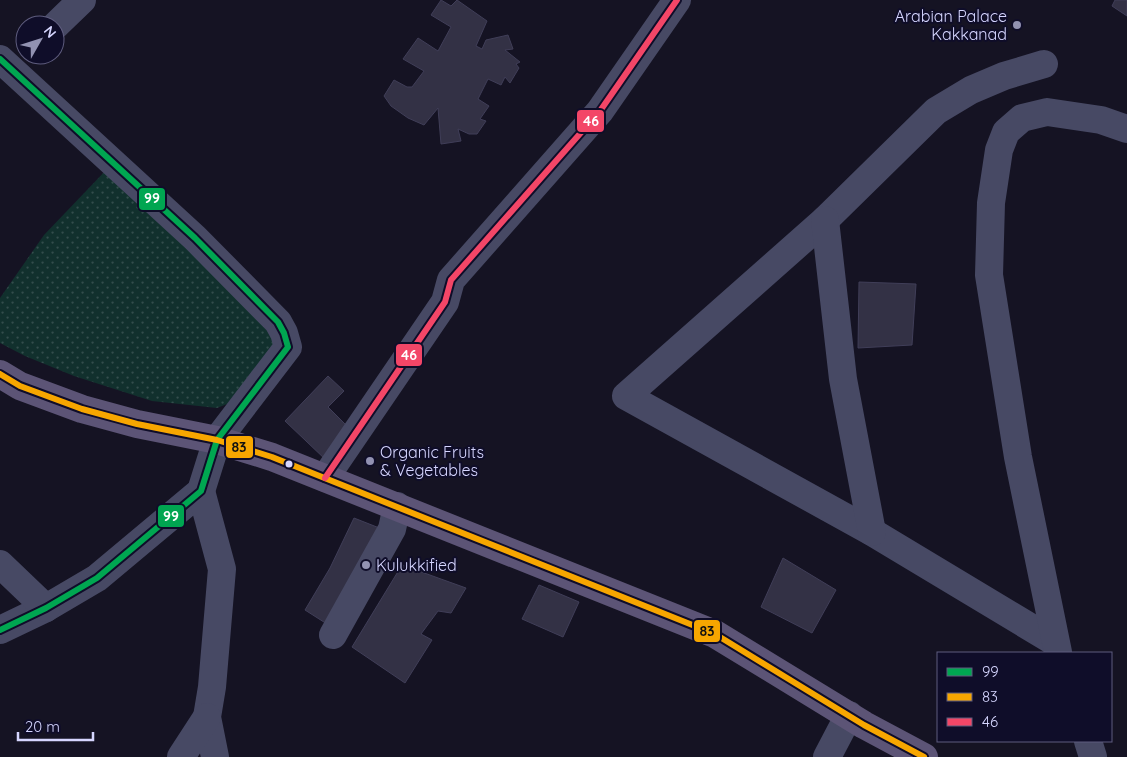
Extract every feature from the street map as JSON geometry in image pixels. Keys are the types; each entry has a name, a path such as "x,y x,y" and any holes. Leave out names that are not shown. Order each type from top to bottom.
{"main road":[{"path":"0,374 20,386 82,409 137,424 217,440 272,457 715,634 849,716 924,757"}],"street":[{"path":"65,16 82,0"},
{"path":"325,478 445,302 451,280 600,111 677,0"},
{"path":"12,61 195,238 278,322 288,346 217,440 201,491 222,569 212,687 207,717 215,757"},
{"path":"1044,64 1004,76 971,90 936,111 825,220 626,396 872,532 1057,648"},
{"path":"1057,648 1018,457 989,275 991,203 999,150 1006,132 1022,118 1047,112 1101,120 1127,129"},
{"path":"825,220 843,379 872,532"},
{"path":"0,630 46,608 96,578 201,491"},
{"path":"333,635 392,529 397,506"},
{"path":"0,564 46,608"},
{"path":"827,757 849,716"},
{"path":"181,757 207,717"},
{"path":"1088,742 1093,757"}],"green space":[{"path":"109,167 272,324 278,343 227,404 217,408 152,401 74,376 25,356 0,343 0,298 44,235"}],"building":[{"path":"441,0 451,6 457,0 487,21 476,46 482,49 486,40 508,35 513,49 505,50 520,62 516,64 519,68 510,83 505,77 501,85 488,79 478,99 489,106 480,119 486,121 477,134 469,134 458,129 461,141 441,144 438,108 424,125 408,118 391,106 384,96 394,80 407,87 412,87 424,71 403,59 418,38 438,51 451,27 431,15"},
{"path":"1115,0 1127,0 1127,16 1112,6"},
{"path":"859,282 916,284 912,345 858,348"},
{"path":"328,376 344,391 328,407 354,433 327,461 285,421"},
{"path":"354,518 387,531 327,624 305,610 330,568"},
{"path":"783,558 836,590 812,633 761,607"},
{"path":"402,565 466,588 451,613 438,611 421,634 432,640 405,683 352,647"},
{"path":"539,585 579,602 563,637 522,619"}],"transit line":[{"name":"46","path":"325,478 445,302 451,280 600,111 677,0"},
{"name":"99","path":"0,59 195,238 278,322 288,347 217,440 201,491 97,578 46,608 0,630"},
{"name":"83","path":"0,374 20,386 82,409 137,424 217,440 272,457 715,634 864,725 924,757"}],"place":[{"name":"Arabian Palace Kakkanad","path":"1017,25"},
{"name":"Organic Fruits & Vegetables","path":"370,461"},
{"name":"Kulukkified","path":"366,565"}]}
